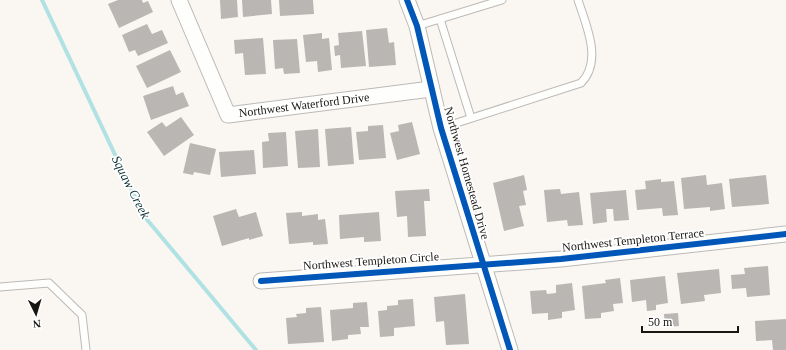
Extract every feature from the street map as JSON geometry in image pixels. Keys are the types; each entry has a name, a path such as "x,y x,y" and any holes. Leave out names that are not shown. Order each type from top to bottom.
{"street":[{"name":"Northwest Waterford Drive","path":"179,0 228,115 432,89"},
{"name":"Northwest Homestead Drive","path":"407,0 417,26 441,128 482,264 510,350"},
{"name":"Northwest Templeton Terrace","path":"482,264 561,259 786,234"},
{"name":"Northwest Templeton Circle","path":"261,281 482,264"}],"lane":[{"path":"417,26 502,0"},
{"path":"441,128 581,83 590,72 591,40 578,0"},
{"path":"440,19 470,118"},
{"path":"0,287 49,283 82,315 86,350"}],"building":[{"path":"118,0 142,0 143,3 148,1 153,12 119,28 108,4"},
{"path":"220,0 237,0 238,17 221,19"},
{"path":"242,0 271,0 272,14 243,17"},
{"path":"279,0 313,0 314,14 280,16"},
{"path":"147,24 152,34 162,30 168,43 138,56 135,50 129,52 122,35"},
{"path":"387,28 389,43 394,42 396,65 369,67 366,30"},
{"path":"362,31 366,66 341,68 340,55 335,56 334,46 339,45 338,33"},
{"path":"322,33 322,39 329,38 332,70 318,72 317,61 306,62 303,35"},
{"path":"263,38 266,74 245,75 243,53 235,54 234,40"},
{"path":"297,39 300,73 284,74 283,68 275,69 273,40"},
{"path":"170,50 181,72 147,88 136,66"},
{"path":"173,86 176,95 183,92 189,106 151,120 143,96"},
{"path":"181,117 194,135 164,156 147,132 162,122 166,127"},
{"path":"412,122 420,154 397,160 390,133 399,131 398,125"},
{"path":"383,125 386,158 359,160 356,132 368,131 368,126"},
{"path":"351,127 354,164 328,166 325,129"},
{"path":"318,129 320,167 298,168 295,131"},
{"path":"286,132 288,166 263,168 262,142 269,141 268,133"},
{"path":"190,143 216,149 210,175 194,172 193,175 183,173"},
{"path":"254,150 256,174 221,177 219,152"},
{"path":"524,175 527,190 523,191 526,205 519,206 524,226 504,231 493,183"},
{"path":"706,175 707,185 722,183 725,209 710,211 710,207 684,209 681,178"},
{"path":"766,175 769,204 732,207 729,179"},
{"path":"661,179 661,182 674,181 678,215 663,216 662,208 637,210 635,190 646,189 645,181"},
{"path":"429,189 430,201 424,201 426,236 408,237 407,216 397,217 395,191"},
{"path":"560,189 561,194 579,192 583,225 568,226 567,220 547,222 544,190"},
{"path":"626,190 629,220 614,221 613,209 606,209 607,222 593,224 590,193"},
{"path":"236,209 239,217 256,212 263,236 249,240 249,238 222,246 213,216"},
{"path":"302,212 302,216 318,214 318,220 325,219 328,244 313,245 313,242 289,244 286,213"},
{"path":"379,212 381,241 364,242 364,237 340,239 339,215"},
{"path":"768,266 770,295 747,297 746,288 732,289 731,275 745,274 744,268"},
{"path":"719,269 721,293 704,295 705,301 681,304 677,273"},
{"path":"665,276 668,303 656,305 656,310 647,311 646,300 632,302 630,280"},
{"path":"620,278 623,303 613,304 614,311 601,313 601,318 585,319 582,286 606,283 605,280"},
{"path":"572,283 575,310 562,312 562,318 548,320 548,313 532,314 530,291 546,290 547,294 556,293 556,285"},
{"path":"465,294 469,344 446,345 444,321 436,322 434,297"},
{"path":"413,299 415,326 394,328 394,336 380,337 378,311 387,310 387,306 398,305 398,300"},
{"path":"367,302 369,327 360,327 361,334 348,335 348,339 332,341 330,310 353,308 353,303"},
{"path":"321,307 324,342 288,344 286,318 297,317 296,314 306,313 306,308"},
{"path":"678,313 679,326 665,327 664,314"},
{"path":"786,319 786,350 773,350 772,340 756,341 755,321"}],"waterway":[{"name":"Squaw Creek","path":"42,0 144,216 256,350"}],"cycle path":[{"path":"407,0 417,26 441,128 510,350"},
{"path":"261,281 561,259 786,234"}]}
